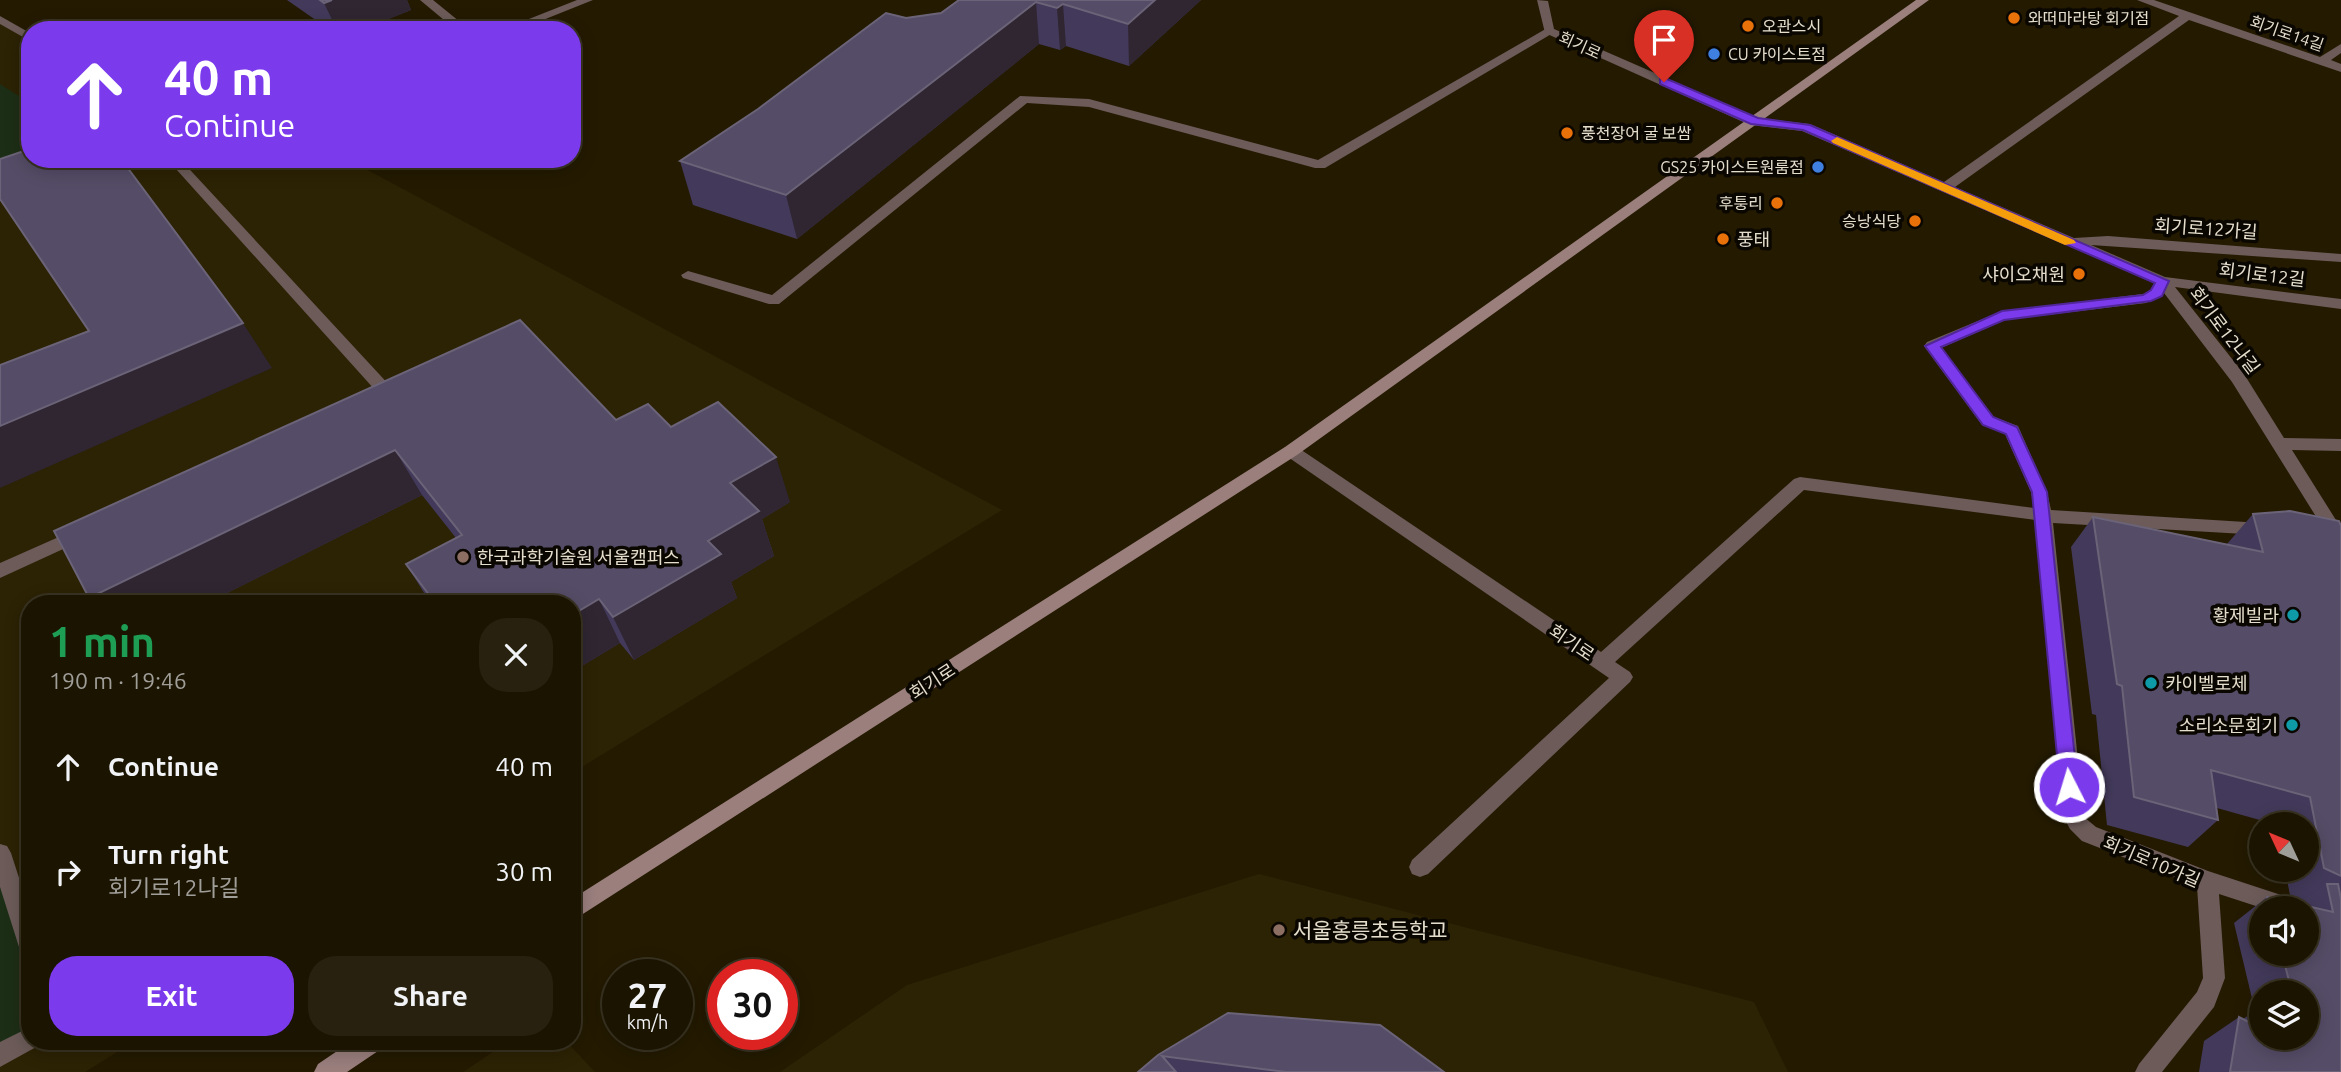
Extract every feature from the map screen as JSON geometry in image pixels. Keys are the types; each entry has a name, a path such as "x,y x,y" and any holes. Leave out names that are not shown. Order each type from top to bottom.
{"main road":[{"name":"회기로","path":"581,905 1291,451 1923,0"},
{"path":"326,1072 359,1050"}],"street":[{"path":"426,0 453,21"},
{"path":"531,21 587,0"},
{"name":"회기로","path":"1542,0 1549,31 1755,122"},
{"name":"회기로14길","path":"2143,0 2341,68"},
{"path":"1945,188 2188,15"},
{"path":"0,19 21,32"},
{"path":"688,275 774,301 1024,99 1088,103 1320,164 1549,31"},
{"path":"2322,61 2341,48"},
{"name":"회기로12길","path":"1755,122 1805,127 2162,281 2341,304"},
{"path":"181,168 386,392 361,403"},
{"name":"회기로12가길","path":"2068,242 2108,240 2341,258"},
{"name":"회기로10가길","path":"2147,1072 2206,999 2214,978 2207,880 2089,834 2072,814 2044,515 2039,492 2012,430 1988,421 1932,346 2002,316 2146,298 2157,293 2162,281"},
{"name":"회기로12나길","path":"2162,281 2238,378 2339,537"},
{"path":"2281,444 2341,445"},
{"name":"회기로","path":"1291,451 1623,677 1420,867"},
{"path":"1602,662 1800,483 2080,520 2283,530"},
{"path":"0,571 100,525"},
{"path":"2311,531 2339,537"},
{"path":"0,853 21,919"},
{"path":"2207,880 2255,896"},
{"path":"0,1055 21,1043"}],"shaded area":[{"name":"한국과학기술원 서울캠퍼스","path":"0,19 21,32 21,168 364,168 1002,510 581,767 581,595 21,595 21,1050 120,1050 85,1072 0,1072"},
{"name":"서울홍릉초등학교","path":"1259,874 1754,1002 1788,1072 780,1072 907,985"},
{"path":"496,1050 574,1050 595,1072 463,1072"}],"green space":[{"path":"0,84 21,97 21,155 0,162"},
{"path":"0,880 21,935 21,1043 0,1055"}],"building":[{"path":"959,0 1155,0 1128,24 1063,4 1057,8 1036,2 786,195 680,161 758,109 886,13 906,18 941,13"},
{"path":"21,152 21,168 128,168 243,323 0,426 0,365 89,331 0,199 0,159"},
{"path":"520,320 616,420 648,404 671,427 718,402 776,457 730,483 759,511 708,541 721,554 613,617 599,599 581,610 581,595 429,595 406,564 462,535 395,450 95,595 87,595 54,531"},
{"path":"2290,511 2339,521 2341,526 2341,876 2324,868 2319,843 2319,812 2313,812 2310,797 2211,770 2218,820 2134,797 2122,686 2117,684 2093,517 2263,552 2253,514"},
{"path":"2327,884 2338,884 2341,899 2341,1072 2230,1072 2239,1017 2249,1022 2249,1050 2319,1050 2319,980 2289,980 2285,966 2319,966 2319,909 2333,912"},
{"path":"1228,1013 1380,1025 1444,1072 1286,1072 1162,1056 1176,1072 1138,1072 1158,1055"}],"slow traffic":[{"path":"1837,141 2070,243"}],"place":[{"name":"와떠마라탕 회기점","path":"2014,18"},
{"name":"오관스시","path":"1748,26"},
{"name":"CU 카이스트점","path":"1714,54"},
{"name":"풍천장어 굴 보쌈","path":"1567,133"},
{"name":"GS25 카이스트원룸점","path":"1818,167"},
{"name":"후퉁리","path":"1777,203"},
{"name":"승낭식당","path":"1915,221"},
{"name":"풍태","path":"1723,239"},
{"name":"샤이오채원","path":"2079,274"},
{"name":"한국과학기술원 서울캠퍼스","path":"463,557"},
{"name":"황제빌라","path":"2293,615"},
{"name":"카이벨로체","path":"2151,683"},
{"name":"소리소문회기","path":"2292,725"},
{"name":"서울홍릉초등학교","path":"1279,930"}],"route":[{"path":"1664,82 1755,122 1805,127 2162,281 2157,293 2146,298 2002,316 1938,341 1932,346 1988,421 2012,430 2039,492 2044,515 2069,787"}]}
